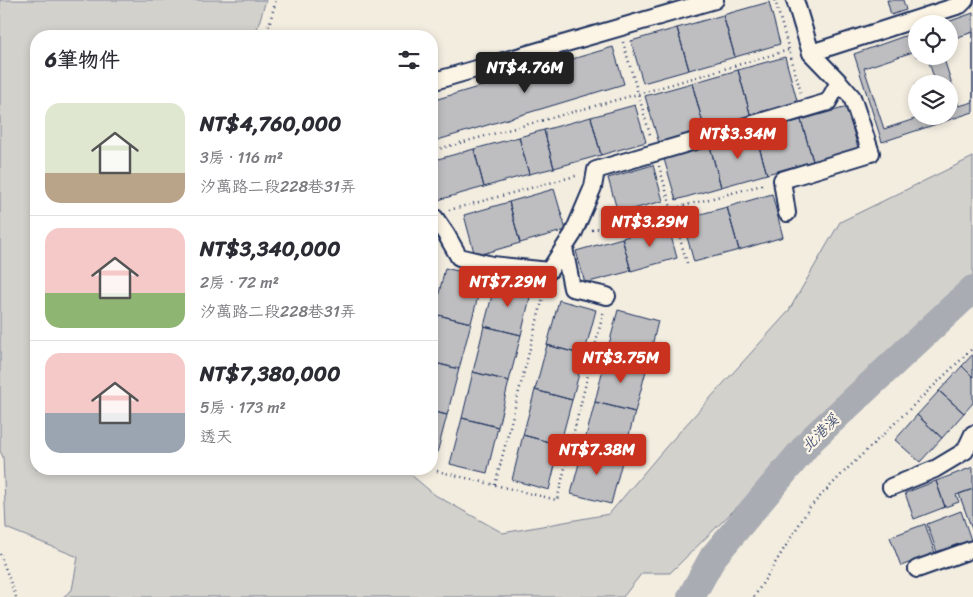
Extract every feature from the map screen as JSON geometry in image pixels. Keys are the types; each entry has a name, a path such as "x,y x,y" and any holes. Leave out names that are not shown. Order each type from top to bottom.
{"street":[{"path":"438,80 716,0"},
{"path":"787,213 782,180 871,154 852,97 811,53 795,0"},
{"path":"811,53 960,6 965,0"},
{"path":"438,224 459,257 492,265 549,271 569,241 593,187 596,170 653,146 828,102 839,82"},
{"path":"569,241 572,288 607,296"},
{"path":"891,487 934,469 965,451 973,434"},
{"path":"917,569 973,549"}],"path":[{"path":"268,30 276,0"},
{"path":"775,0 806,109"},
{"path":"619,28 687,263"},
{"path":"438,149 789,50"},
{"path":"438,215 452,208 596,170"},
{"path":"569,241 782,180"},
{"path":"495,485 549,271"},
{"path":"438,470 557,500 607,296"},
{"path":"754,597 810,507 843,472 973,348"},
{"path":"0,554 16,597"}],"shaded area":[{"path":"0,0 266,0 257,30 30,30 30,475 411,475 435,495 503,533 609,514 665,448 788,312 840,222 973,157 973,275 670,573 642,573 623,597 63,597 72,590 78,557 6,528 3,457 0,451"}],"building":[{"path":"887,0 903,0 906,10 891,15"},
{"path":"769,2 780,44 735,57 723,15"},
{"path":"973,13 973,112 958,117 958,75 908,75 908,125 934,125 882,142 854,54 908,35 908,65 958,65 958,18"},
{"path":"723,15 735,57 689,70 677,28"},
{"path":"677,28 689,70 643,83 631,41"},
{"path":"973,32 973,102 959,106 958,75 949,75 946,65 958,65 958,37"},
{"path":"613,47 624,84 438,140 438,99"},
{"path":"908,54 908,65 930,65 933,75 908,75 908,121 884,129 864,68"},
{"path":"785,57 798,104 751,117 738,70"},
{"path":"738,70 751,117 705,131 692,83"},
{"path":"692,83 705,131 659,143 645,96"},
{"path":"635,105 646,142 601,155 591,117"},
{"path":"847,107 858,148 813,161 801,120"},
{"path":"591,117 601,155 554,168 544,130"},
{"path":"801,120 813,161 767,174 755,133"},
{"path":"544,130 554,168 529,174 519,137"},
{"path":"755,133 767,174 721,187 710,146"},
{"path":"519,137 529,174 484,187 474,149"},
{"path":"710,146 721,187 676,200 664,159"},
{"path":"474,149 484,187 438,200 438,159"},
{"path":"653,165 663,201 618,213 608,178"},
{"path":"554,189 566,230 520,243 509,202"},
{"path":"772,194 783,237 739,250 727,207"},
{"path":"509,202 520,243 475,256 464,215"},
{"path":"727,207 739,250 694,262 682,219"},
{"path":"668,225 677,258 631,271 622,238"},
{"path":"622,238 631,271 585,283 576,251"},
{"path":"445,268 483,277 471,323 438,315 438,297"},
{"path":"496,280 532,289 521,335 484,326"},
{"path":"559,300 596,310 584,355 547,345"},
{"path":"618,310 658,321 647,367 606,356"},
{"path":"438,315 471,323 459,369 438,364"},
{"path":"484,326 521,335 509,381 473,372"},
{"path":"547,345 584,355 572,400 535,390"},
{"path":"973,354 973,377 962,366"},
{"path":"606,356 647,367 635,412 595,402"},
{"path":"438,364 459,369 447,415 438,413"},
{"path":"962,366 973,377 973,403 964,413 939,391"},
{"path":"473,372 509,381 498,427 462,418"},
{"path":"535,390 572,400 560,445 523,435"},
{"path":"939,391 964,413 942,438 917,415"},
{"path":"595,402 635,412 623,458 583,448"},
{"path":"438,413 447,415 438,450"},
{"path":"917,415 942,438 920,462 895,440"},
{"path":"462,418 498,427 487,473 450,464"},
{"path":"523,435 560,445 549,490 512,480"},
{"path":"583,448 623,458 611,504 571,494"},
{"path":"973,467 973,489 956,495 959,502 945,507 936,481"},
{"path":"936,481 945,507 914,519 905,493"},
{"path":"973,489 973,532 959,494"},
{"path":"961,511 971,540 937,552 927,524"},
{"path":"925,524 935,553 901,566 890,537"}],"waterway":[{"name":"北港溪","path":"691,597 713,557 812,439 973,289"}]}
